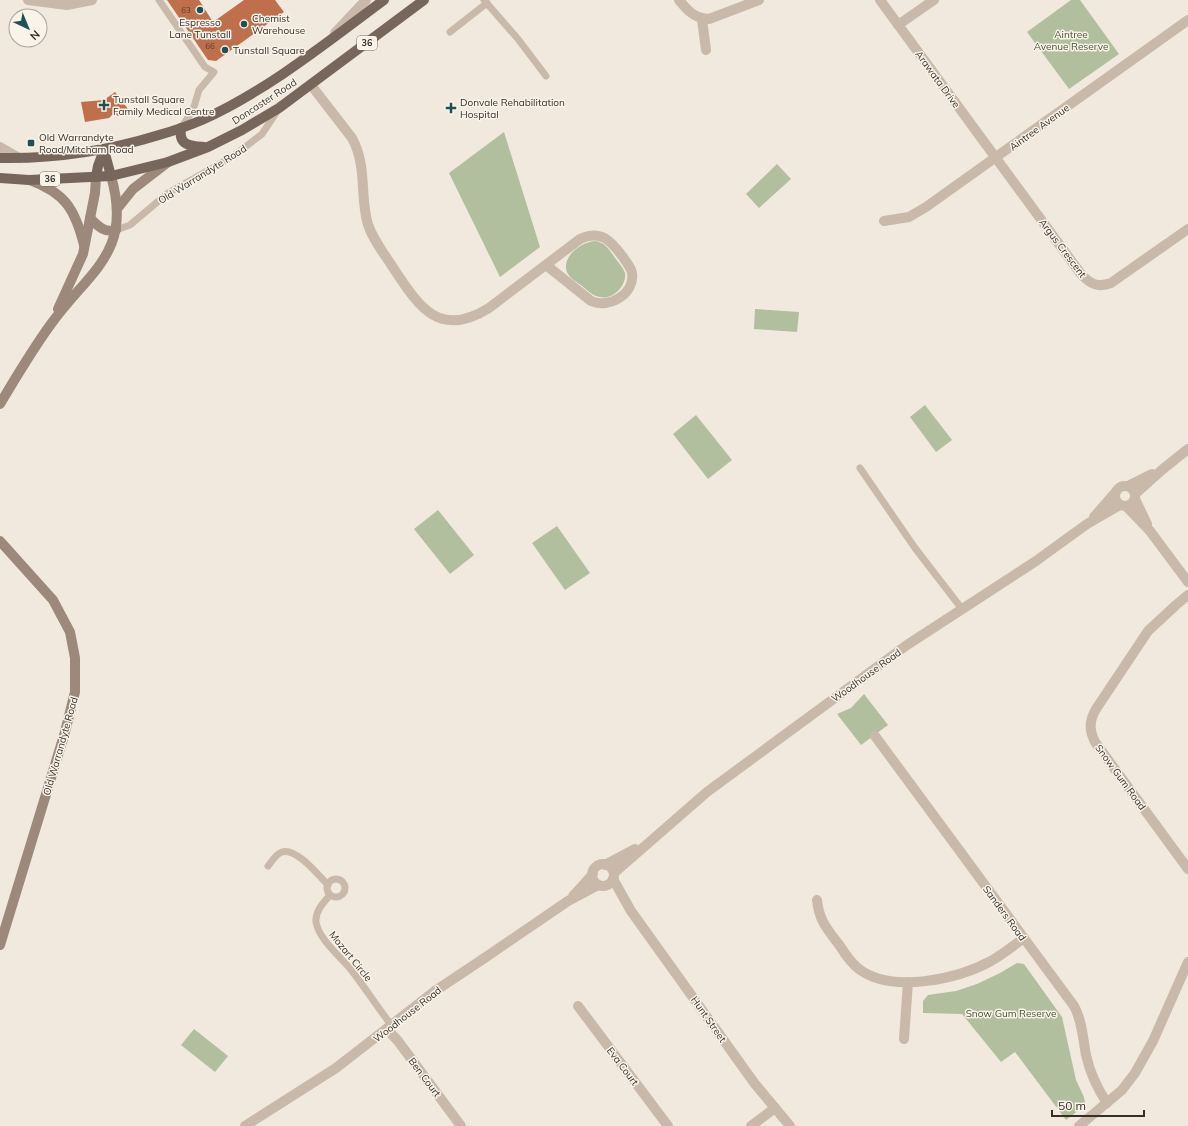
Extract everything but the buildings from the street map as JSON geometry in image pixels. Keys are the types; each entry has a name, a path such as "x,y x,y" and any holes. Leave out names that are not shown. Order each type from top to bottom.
{"main road":[{"name":"Doncaster Road","path":"104,150 181,128 202,120 248,96 322,46 384,0"},
{"name":"Doncaster Road","path":"96,177 111,176 168,162 208,147 242,130 279,108 424,0"},
{"path":"181,128 181,137 185,143 191,146 208,147"},
{"path":"51,323 105,258 116,230 117,210 115,192 104,150"},
{"path":"0,404 51,323 81,262 85,249 98,166 104,150"},
{"name":"36","path":"0,158 33,158 82,154 104,150"},
{"path":"117,210 133,189 168,162"},
{"name":"36","path":"0,178 29,180 96,177"},
{"path":"29,180 52,190 64,200 74,217 85,249"},
{"path":"90,218 105,230 116,230"},
{"name":"Old Warrandyte Road","path":"0,541 53,600 70,632 75,658 75,692 65,732 0,945"}],"street":[{"path":"28,0 67,5 92,0"},
{"path":"322,46 366,0"},
{"path":"679,0 689,12 702,19 714,18 759,0"},
{"name":"Arawata Drive","path":"880,0 996,158"},
{"path":"898,25 934,0"},
{"path":"702,19 706,50"},
{"name":"Aintree Avenue","path":"884,221 900,219 917,213 1188,20"},
{"path":"311,85 352,138 357,147 362,168 365,211 372,233 412,296 424,309 432,315 449,321 458,321 479,315 580,239 587,236 595,235 608,239 630,267 632,279 627,291 615,301 608,303 596,303 546,265"},
{"path":"0,147 19,158"},
{"name":"Argus Crescent","path":"996,158 1081,274 1094,284 1101,285 1111,283 1188,229"},
{"path":"1123,506 1130,505 1135,497 1163,469 1188,450"},
{"path":"1163,469 1128,486 1120,487 1114,494 1116,502 1123,506 1150,531 1188,582"},
{"path":"1128,486 1133,489 1150,531"},
{"name":"Woodhouse Road","path":"1087,524 1114,494"},
{"name":"Woodhouse Road","path":"613,876 654,838 720,782 907,645 1036,561 1087,524 1123,506"},
{"name":"Snow Gum Road","path":"1188,595 1157,622 1142,639 1096,709 1092,716 1090,728 1095,742 1188,869"},
{"name":"Snow Gum Road","path":"1157,622 1177,612 1188,604"},
{"name":"Sanders Road","path":"875,736 1076,1011 1091,1072 1106,1104"},
{"name":"Woodhouse Road","path":"605,865 654,838"},
{"path":"605,865 611,868 613,876 610,884 602,885 594,880 593,874 597,867 605,865"},
{"name":"Woodhouse Road","path":"568,902 593,874"},
{"name":"Hunt Street","path":"613,876 630,911"},
{"name":"Woodhouse Road","path":"245,1126 324,1076 390,1028 435,992 568,902 602,885"},
{"name":"Hunt Street","path":"602,885 630,911 682,980 737,1060 790,1126"},
{"path":"817,900 818,910 822,920 848,958 859,969 883,980 908,982 935,980 962,973 991,961 1024,938"},
{"path":"1079,1126 1127,1085 1144,1058 1188,962"},
{"path":"904,1039 908,982"},
{"name":"Eva Court","path":"578,1006 668,1126"},
{"name":"Ben Court","path":"390,1028 400,1044 461,1126"},
{"path":"751,1126 775,1108"}],"lane":[{"path":"159,0 205,67 214,72 199,90 193,110 181,128"},
{"path":"450,32 486,2 546,76"},
{"name":"Old Warrandyte Road","path":"116,230 130,224 168,193 222,164 254,141 264,132 279,108"},
{"path":"860,468 916,548 962,609"},
{"path":"268,866 280,853 291,852 328,884 327,890 330,895"},
{"name":"Mozart Circle","path":"328,884 332,880 338,880 342,882 344,887 343,893 340,896 334,897 330,895 320,908 316,916 320,933 352,971 390,1028"}],"green space":[{"name":"Aintree Avenue Reserve","path":"1071,0 1080,0 1119,54 1069,89 1027,32"},
{"path":"504,132 540,247 500,277 449,173"},
{"path":"777,164 791,179 759,208 746,194"},
{"path":"595,241 603,244 607,248 625,273 624,283 618,291 605,297 597,296 588,291 568,274 566,268 566,262 573,252 584,244"},
{"path":"755,309 799,312 797,332 754,329"},
{"path":"925,405 952,440 936,452 910,417"},
{"path":"696,415 732,460 708,479 673,434"},
{"path":"438,510 474,555 450,574 414,529"},
{"path":"557,526 590,573 565,590 532,543"},
{"path":"864,694 888,725 861,745 837,714 851,708"},
{"name":"Snow Gum Reserve","path":"1017,963 1024,964 1062,1017 1076,1080 1084,1097 1085,1103 1083,1107 1066,1120 1015,1052 1001,1062 962,1014 923,1013 923,1001 928,995 956,991 977,984"},
{"path":"194,1029 228,1056 215,1072 181,1045"}],"place":[{"name":"Espresso Lane Tunstall","path":"200,10"},
{"name":"Chemist Warehouse","path":"244,24"},
{"name":"Tunstall Square","path":"225,50"},
{"name":"Tunstall Square Family Medical Centre","path":"104,105"},
{"name":"Donvale Rehabilitation Hospital","path":"451,108"},
{"name":"Old Warrandyte Road/Mitcham Road","path":"31,143"}]}
